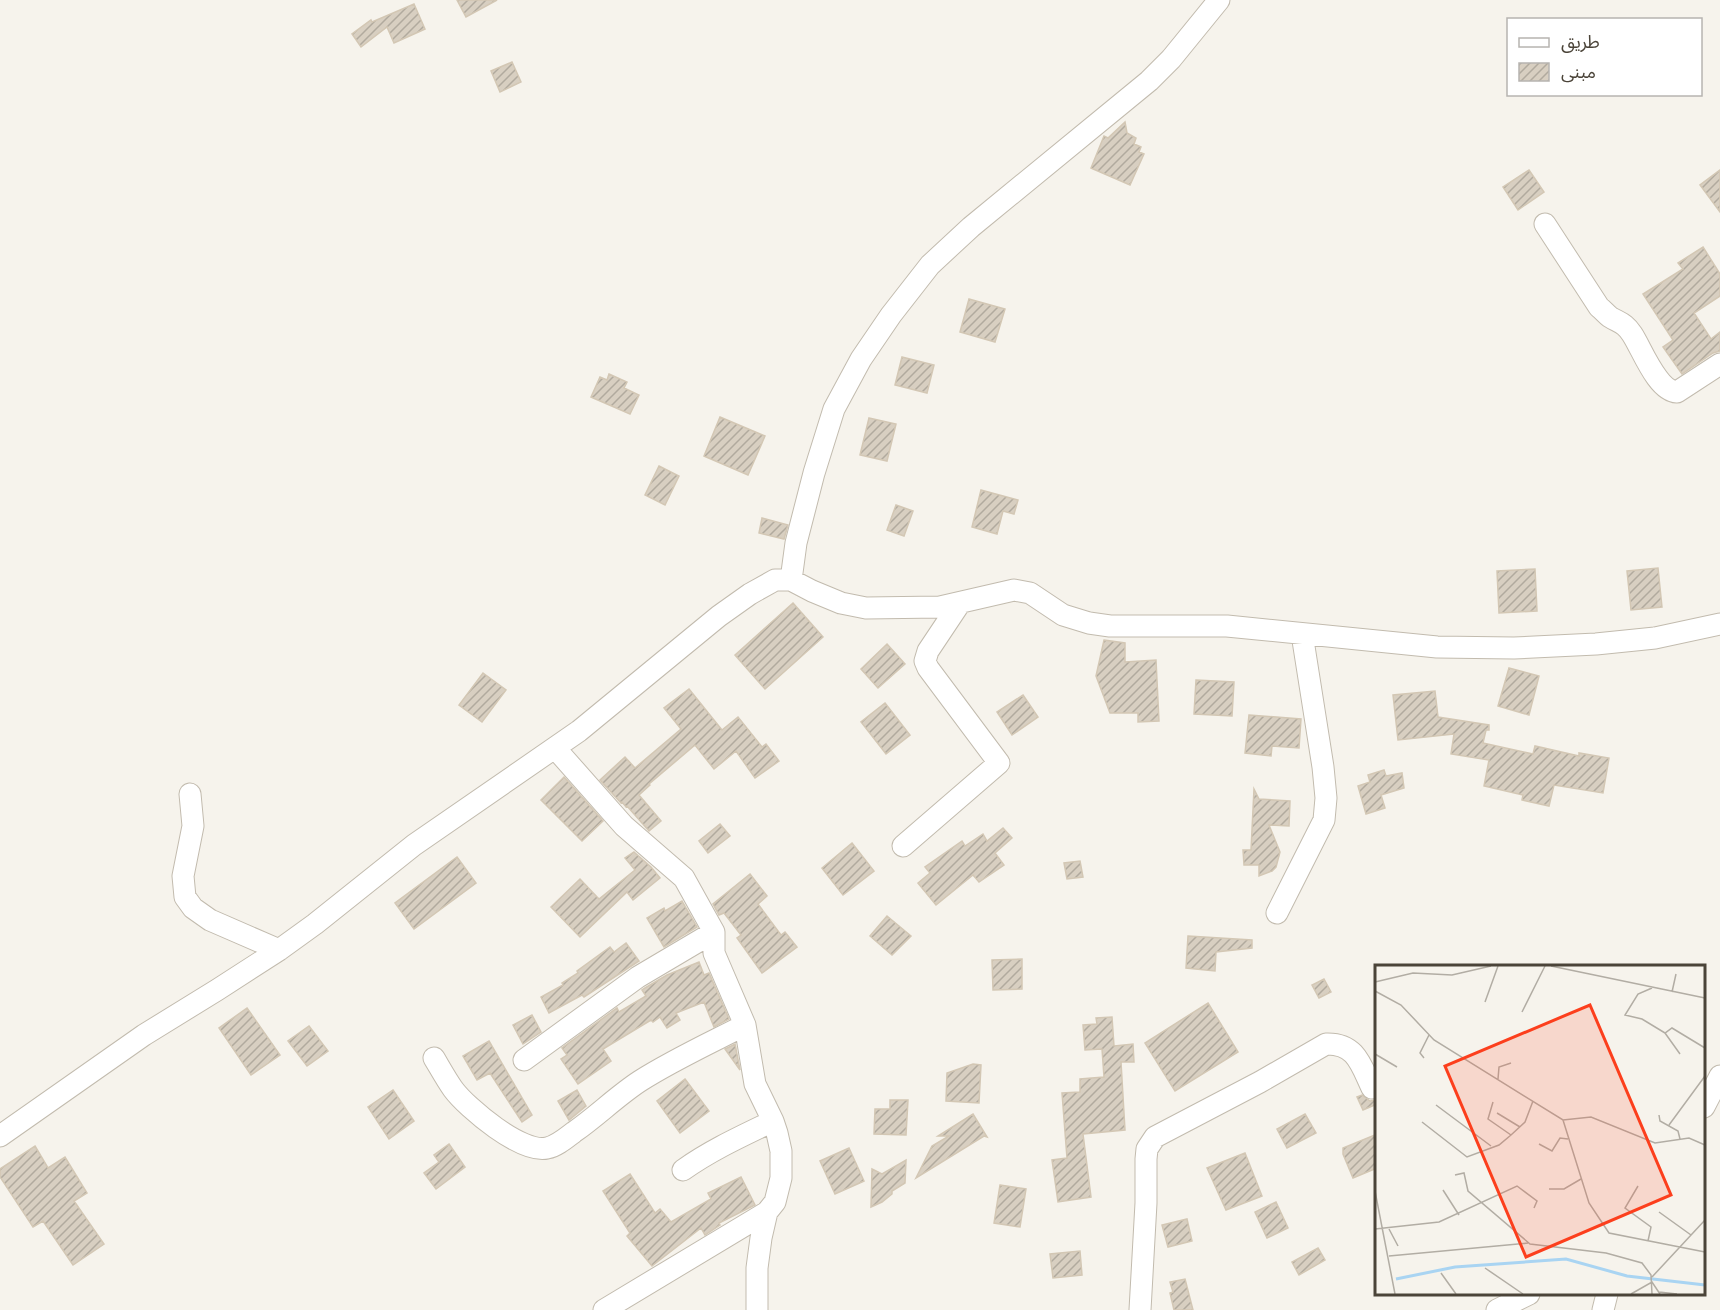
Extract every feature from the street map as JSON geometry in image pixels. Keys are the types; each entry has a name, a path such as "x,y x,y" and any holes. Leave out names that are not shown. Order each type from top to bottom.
{"street":[{"path":"791,580 801,523 834,410 861,359 891,315 930,265 971,227 1149,81 1171,59 1219,0"},
{"path":"1545,224 1599,307 1610,317 1624,324 1632,334 1661,384 1677,392 1720,364"},
{"path":"0,1136 144,1035 279,950 414,844 579,731 719,616 775,580 791,580 842,603 866,608 940,607 1014,590 1030,593 1063,615 1089,623 1121,626 1227,626 1437,647 1514,648 1596,644 1655,638 1720,624"},
{"path":"903,846 999,763 925,661 928,651 960,603"},
{"path":"1277,913 1324,820 1326,798 1302,634"},
{"path":"555,748 624,826 684,878 714,932 714,953 745,1025 755,1084 773,1121 781,1151 781,1178 775,1202 767,1212 604,1310"},
{"path":"190,794 194,826 183,876 185,897 192,908 210,920 279,950"},
{"path":"524,1060 638,977 714,932"},
{"path":"434,1058 454,1090 470,1108 506,1135 528,1147 546,1149 558,1144 639,1082 745,1025"},
{"path":"1140,1310 1146,1159 1147,1149 1155,1137 1260,1082 1326,1044 1344,1047 1356,1055 1372,1088"},
{"path":"1705,1105 1720,1076"},
{"path":"683,1170 726,1144 773,1121"},
{"path":"757,1310 757,1268 767,1212"},
{"path":"1497,1310 1525,1295"},
{"path":"1603,1310 1607,1295"}],"building":[{"path":"457,0 497,0 466,17"},
{"path":"414,4 425,29 394,43 387,27 361,47 352,34 371,20 372,22"},
{"path":"512,62 521,82 500,92 491,71"},
{"path":"1125,122 1127,133 1136,138 1134,144 1141,147 1139,152 1144,154 1130,185 1091,168 1104,136 1108,138"},
{"path":"1529,170 1544,192 1518,210 1503,187"},
{"path":"1720,170 1720,212 1700,185"},
{"path":"1703,247 1720,274 1720,296 1694,313 1711,339 1720,332 1720,351 1713,353 1682,374 1663,347 1673,340 1643,294 1683,269 1678,263"},
{"path":"969,299 1005,309 995,342 960,332"},
{"path":"902,357 934,365 927,393 895,385"},
{"path":"609,374 627,382 624,388 639,395 630,414 591,397 600,377 607,380"},
{"path":"720,417 765,436 748,475 704,456"},
{"path":"869,418 896,424 887,461 860,455"},
{"path":"659,466 679,476 665,505 645,495"},
{"path":"981,490 1018,500 1014,514 1003,511 997,534 972,527"},
{"path":"896,505 913,511 904,536 887,530"},
{"path":"762,518 788,525 784,539 759,533"},
{"path":"1658,568 1662,607 1631,610 1627,571"},
{"path":"1535,569 1537,611 1499,613 1497,571"},
{"path":"793,603 823,637 765,689 735,655"},
{"path":"1104,640 1125,643 1125,662 1156,660 1159,721 1138,722 1138,713 1110,713 1096,676"},
{"path":"887,644 905,664 878,688 861,669"},
{"path":"1509,668 1539,676 1529,715 1498,706"},
{"path":"483,673 506,690 482,722 459,705"},
{"path":"1196,680 1234,682 1232,716 1194,714"},
{"path":"689,689 722,730 738,717 762,747 766,744 779,761 755,778 736,751 714,769 695,745 639,795 661,821 649,831 600,780 625,757 635,768 681,729 664,708"},
{"path":"1435,691 1438,717 1489,725 1483,743 1533,754 1535,746 1579,756 1579,753 1609,758 1603,793 1554,785 1549,806 1522,800 1523,795 1484,786 1489,760 1451,754 1454,734 1398,740 1393,695"},
{"path":"1023,695 1038,717 1012,735 997,712"},
{"path":"885,703 910,735 886,754 861,722"},
{"path":"1249,715 1301,719 1299,748 1272,746 1271,756 1245,753"},
{"path":"1384,770 1386,776 1402,773 1404,788 1381,795 1385,808 1366,814 1358,786 1370,782 1368,775"},
{"path":"564,777 603,821 582,841 541,800"},
{"path":"1254,789 1259,799 1290,801 1289,826 1269,825 1280,852 1276,867 1259,876 1259,865 1244,865 1243,850 1251,850"},
{"path":"720,824 730,836 708,853 699,841"},
{"path":"1003,828 1012,838 995,853 1004,865 979,882 973,875 936,905 918,883 930,873 925,867 962,841 965,846 983,834 987,841"},
{"path":"852,843 874,871 843,895 822,868"},
{"path":"634,852 660,878 633,900 627,892 580,937 551,907 580,879 599,899 635,870 625,858"},
{"path":"457,857 476,883 414,929 395,903"},
{"path":"1080,861 1083,877 1067,879 1064,863"},
{"path":"750,874 767,896 758,904 781,935 785,932 797,947 762,973 737,938 741,935 724,913 719,915 713,904"},
{"path":"682,901 697,927 664,947 647,918"},
{"path":"887,916 911,936 892,955 870,936"},
{"path":"1188,936 1252,940 1252,948 1216,952 1215,971 1186,968"},
{"path":"626,943 639,961 584,997 582,995 549,1013 541,997 563,985 562,983 610,947 614,952"},
{"path":"1022,959 1022,989 993,990 992,960"},
{"path":"699,962 704,975 709,973 729,1019 714,1027 704,1002 676,1013 680,1020 667,1028 660,1017 653,1022 651,1020 603,1049 611,1061 578,1084 561,1059 567,1055 562,1048 617,1008 619,1012 646,996 642,990 645,988 667,975"},
{"path":"1324,979 1331,992 1319,998 1312,985"},
{"path":"1208,1003 1238,1052 1175,1091 1145,1043"},
{"path":"247,1008 280,1055 251,1075 219,1028"},
{"path":"532,1015 541,1032 523,1044 513,1025"},
{"path":"1112,1017 1114,1046 1133,1044 1134,1062 1121,1062 1125,1130 1083,1134 1091,1197 1058,1202 1052,1160 1067,1158 1062,1093 1080,1092 1080,1079 1104,1077 1102,1049 1085,1050 1083,1025 1097,1024 1096,1018"},
{"path":"309,1026 328,1051 307,1066 288,1041"},
{"path":"489,1041 532,1115 522,1122 490,1073 477,1080 463,1056"},
{"path":"735,1044 740,1070 725,1049"},
{"path":"973,1064 981,1065 979,1103 946,1101 947,1073"},
{"path":"685,1079 709,1111 680,1133 657,1101"},
{"path":"393,1090 414,1121 389,1139 368,1107"},
{"path":"577,1090 586,1106 569,1120 558,1101"},
{"path":"1362,1095 1370,1101 1375,1100 1375,1105 1363,1110 1357,1097"},
{"path":"890,1100 908,1100 906,1135 874,1134 875,1109 890,1109"},
{"path":"973,1114 987,1137 984,1136 916,1178 932,1146 949,1136 938,1136"},
{"path":"1305,1114 1316,1133 1287,1148 1277,1129"},
{"path":"1375,1135 1375,1169 1353,1178 1343,1154 1343,1148"},
{"path":"449,1144 465,1167 436,1189 424,1173 439,1162 434,1155"},
{"path":"35,1146 48,1168 65,1157 87,1193 74,1201 104,1244 73,1265 43,1221 33,1227 0,1177 0,1169"},
{"path":"849,1148 864,1181 835,1194 820,1161"},
{"path":"1245,1153 1262,1196 1226,1210 1207,1168"},
{"path":"906,1160 905,1183 892,1191 892,1194 882,1202 871,1207 872,1169 882,1174"},
{"path":"630,1174 655,1213 660,1209 671,1222 711,1199 708,1193 741,1177 755,1205 719,1223 720,1225 705,1235 701,1228 652,1266 627,1236 630,1233 603,1191"},
{"path":"1000,1185 1026,1189 1020,1227 994,1223"},
{"path":"1276,1202 1288,1228 1267,1238 1255,1212"},
{"path":"1187,1219 1192,1241 1168,1247 1162,1225"},
{"path":"1318,1248 1325,1260 1299,1275 1292,1262"},
{"path":"1080,1251 1082,1275 1053,1278 1050,1254"},
{"path":"1185,1279 1193,1310 1174,1310 1170,1282"}]}
